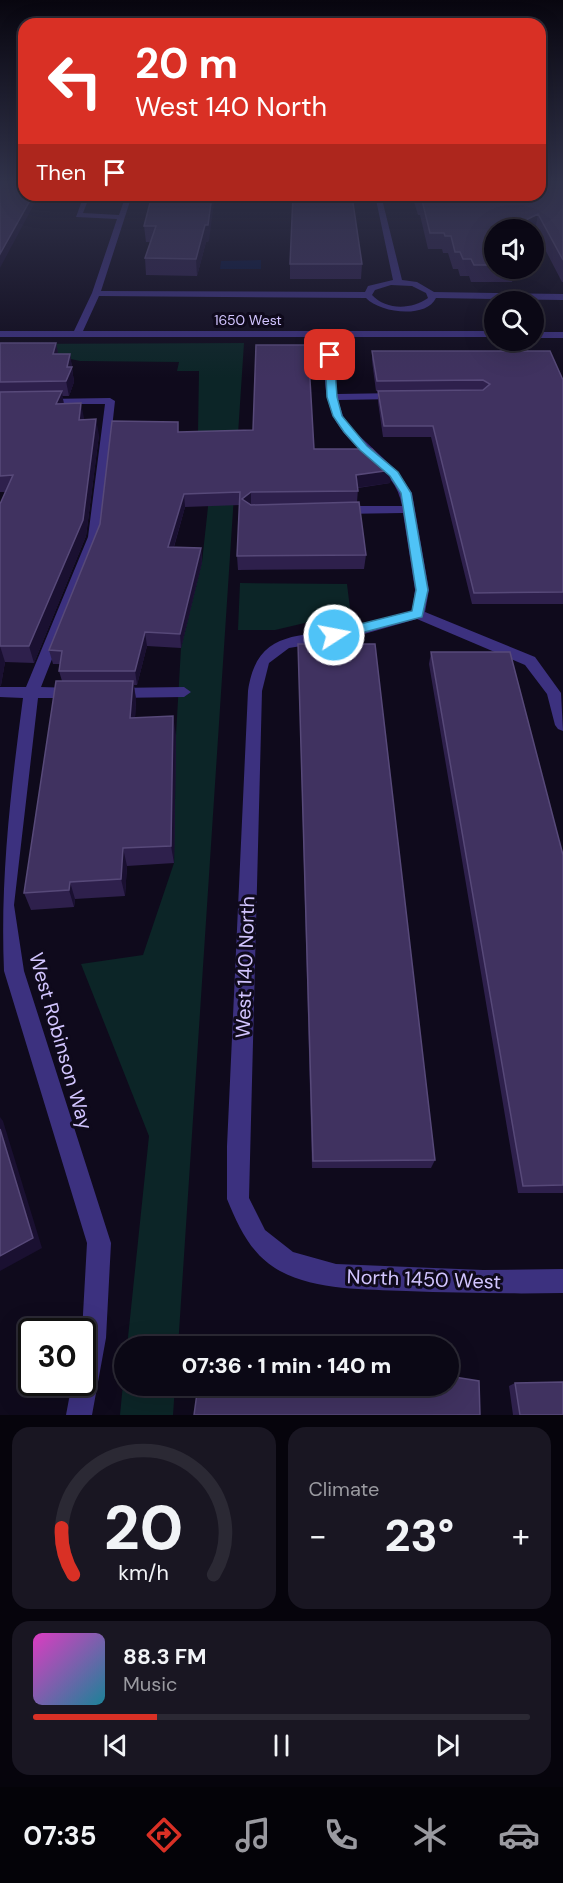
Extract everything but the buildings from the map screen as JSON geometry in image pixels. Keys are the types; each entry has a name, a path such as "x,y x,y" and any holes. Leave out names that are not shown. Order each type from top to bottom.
{"street":[{"path":"78,333 96,293 112,246"},
{"path":"390,246 398,282"},
{"path":"368,295 376,286 398,282 421,286 432,295 563,297"},
{"path":"96,293 368,295 375,303 405,321 432,299 432,295"},
{"name":"1650 West","path":"0,334 328,334 405,321 484,332"},
{"path":"328,334 332,397 338,416 347,430 394,474 406,493 422,590 418,614 530,661 554,693 563,725"},
{"path":"544,335 563,335"},
{"path":"332,397 411,396"},
{"name":"West Robinson Way","path":"35,402 110,401 94,537 32,693 6,905 14,971 99,1243 94,1338 79,1415"},
{"path":"328,510 410,509"},
{"name":"West 140 North","path":"287,1262 257,1238 238,1199 255,691 258,670 266,657 279,647 298,641 352,632 418,614"},
{"path":"0,692 184,692"},
{"name":"North 1450 West","path":"287,1262 336,1276 483,1282 563,1281"}],"green space":[{"path":"244,343 179,1336 128,1336 149,1136 81,964 143,955 174,863 176,735 181,648 202,562 208,507 208,445 198,432 199,371 177,371 179,362 80,361 0,344"},
{"path":"240,583 347,584 351,617 309,622 275,630 238,630"},
{"path":"122,1396 174,1396 173,1415 120,1415"}],"water":[{"path":"261,260 261,269 220,269 221,261"}],"route":[{"path":"330,355 332,397 338,416 347,430 364,448 394,474 406,493 422,590 418,614 334,635"}]}
